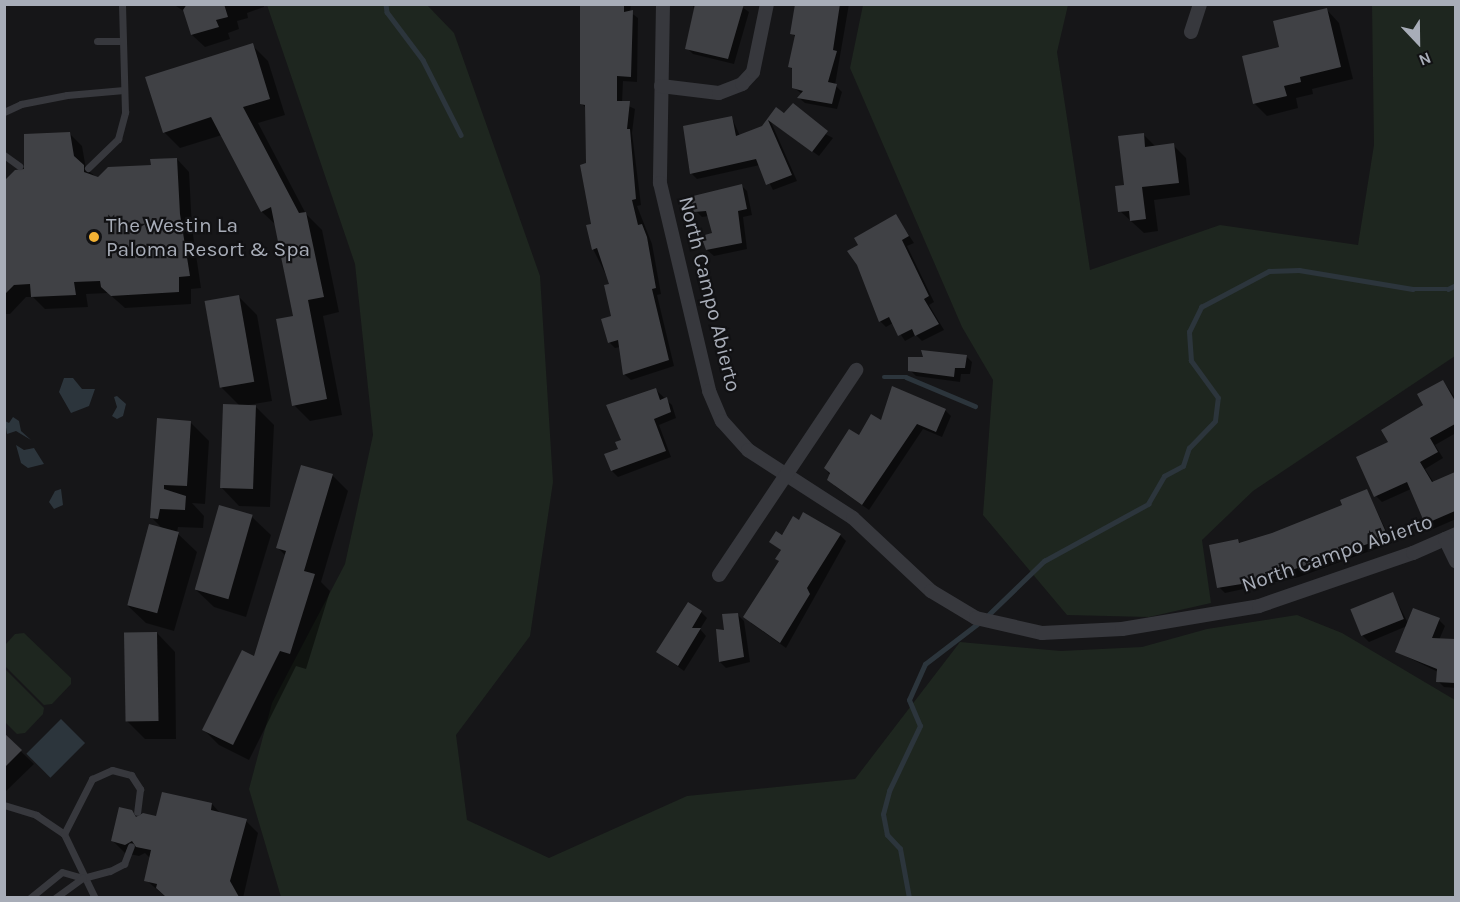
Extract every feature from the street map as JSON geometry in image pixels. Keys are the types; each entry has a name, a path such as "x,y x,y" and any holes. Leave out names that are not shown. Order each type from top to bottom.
{"street":[{"name":"North Campo Abierto","path":"663,4 660,183 709,391 722,421 748,450 786,472 853,518 931,591 976,618 1042,633 1122,630 1259,606 1413,553 1450,536"},
{"path":"661,86 719,93 746,88 753,72 766,4"},
{"path":"1191,32 1200,4"},
{"path":"718,575 856,370"},
{"path":"1450,536 1455,562"}],"lane":[{"path":"88,168 118,139 125,112 122,4"},
{"path":"97,41 123,41"},
{"path":"4,112 21,104 67,95 124,90"},
{"path":"4,155 19,166"},
{"path":"64,834 92,779 112,771 131,775 140,789 137,812"},
{"path":"4,805 36,815 64,834 83,878 95,897"},
{"path":"55,897 83,878 124,864 131,846"},
{"path":"30,897 62,872 83,878"}],"shaded area":[{"path":"267,5 427,5 454,33 540,276 553,482 530,636 456,735 467,820 549,858 687,796 855,779 960,642 1061,651 1142,647 1207,629 1297,615 1342,633 1455,700 1455,897 281,897 249,789 272,703 345,564 373,435 355,264"},
{"path":"863,5 1068,5 1057,52 1090,270 1220,225 1358,245 1374,145 1372,5 1455,5 1455,356 1253,491 1202,540 1211,603 1149,617 1067,615 983,515 993,380 962,327 850,68"},
{"path":"64,378 73,378 82,389 95,389 89,406 71,413 59,392"},
{"path":"117,396 126,404 123,416 117,419 112,416 117,407 114,397"},
{"path":"13,417 19,421 21,431 31,440 16,431 7,434 5,421 9,423"},
{"path":"16,445 24,450 34,448 44,464 28,468 21,463"},
{"path":"61,489 63,505 54,509 49,502 55,491"},
{"path":"24,633 71,678 71,684 52,704 44,705 5,666 5,645 15,634"},
{"path":"5,669 44,708 43,714 25,733 17,734 5,722"},
{"path":"61,719 85,743 50,778 26,754"}],"building":[{"path":"187,4 224,4 228,17 216,20 219,27 191,35 183,10"},
{"path":"580,4 624,4 624,12 633,10 631,77 617,76 617,101 630,101 627,129 630,129 636,199 632,200 638,225 642,224 647,237 656,288 652,289 669,360 623,375 618,340 608,343 601,319 611,316 604,285 609,284 597,248 592,250 586,225 591,224 580,165 586,163 585,105 580,104"},
{"path":"695,4 744,4 728,59 685,49"},
{"path":"795,4 840,4 833,50 837,51 828,82 837,84 832,104 797,98 803,91 792,88 792,68 788,67 795,35 790,34"},
{"path":"1327,8 1341,67 1300,77 1301,82 1284,86 1287,96 1253,104 1242,56 1279,47 1273,21"},
{"path":"253,43 270,99 243,107 299,213 306,212 324,297 308,300 327,399 292,406 276,319 293,316 271,207 261,212 211,117 163,133 145,77"},
{"path":"793,103 828,131 812,152 768,120 792,175 766,185 756,159 690,174 683,126 732,116 736,136 762,126 776,107 784,113"},
{"name":"The Westin La Paloma Resort & Spa","path":"70,132 74,156 84,165 84,172 98,177 108,167 151,165 150,159 177,158 180,214 190,276 179,277 179,292 111,296 101,287 100,281 74,282 76,295 31,297 30,284 14,285 4,295 4,181 15,170 24,169 24,134"},
{"path":"1144,133 1145,147 1174,143 1179,183 1142,187 1146,219 1130,221 1129,211 1118,212 1115,186 1124,185 1118,136"},
{"path":"742,184 747,209 738,211 742,243 706,250 701,236 712,233 706,211 694,212 689,197"},
{"path":"896,214 909,236 902,240 929,296 924,299 939,324 915,336 912,329 898,336 889,317 879,322 857,265 847,251 858,245 854,238"},
{"path":"239,295 254,382 220,388 205,301"},
{"path":"921,350 967,355 965,368 955,368 954,377 908,371 908,357 923,357"},
{"path":"1443,380 1455,401 1455,424 1430,438 1438,452 1420,462 1432,482 1455,472 1455,511 1425,524 1407,482 1374,497 1356,457 1388,442 1381,430 1423,405 1417,394"},
{"path":"892,386 946,409 936,432 917,424 862,505 827,480 830,473 824,468 849,429 859,435 871,414 881,420"},
{"path":"656,388 660,400 667,397 671,412 654,419 666,451 611,471 604,454 618,449 615,442 621,440 606,405"},
{"path":"223,404 256,405 253,489 220,488"},
{"path":"157,418 191,421 187,486 164,485 164,489 186,496 185,510 160,509 158,519 150,518"},
{"path":"301,465 333,474 304,571 315,574 290,654 280,651 233,745 202,730 242,650 254,656 286,551 276,548"},
{"path":"1367,489 1388,537 1260,581 1217,588 1209,545 1238,539 1239,543 1272,533 1342,505 1340,500"},
{"path":"219,505 253,515 228,599 195,590"},
{"path":"803,512 841,534 807,588 810,594 780,643 743,617 779,561 775,559 781,550 769,542 776,531 782,535 793,516 799,520"},
{"path":"149,524 179,532 157,613 127,605"},
{"path":"1393,592 1404,619 1361,636 1350,609"},
{"path":"688,602 702,611 692,628 701,628 678,666 656,652"},
{"path":"1413,608 1440,618 1432,638 1455,639 1455,683 1436,682 1437,669 1395,652"},
{"path":"738,613 744,657 719,662 716,629 724,630 722,614"},
{"path":"157,632 159,721 126,722 124,633"},
{"path":"4,733 22,750 4,768"},
{"path":"162,792 212,803 211,810 247,819 230,881 239,897 166,897 156,888 157,884 144,881 151,850 136,847 132,841 125,845 111,841 119,807 132,810 136,817 143,813 156,816"}],"waterway":[{"path":"386,4 387,12 423,60 461,135"},
{"path":"986,617 1044,561 1148,504 1164,476 1183,466 1189,448 1215,421 1218,398 1191,361 1189,332 1201,307 1269,271 1299,270 1412,289 1448,289 1456,285"},
{"path":"884,377 906,377 975,406"},
{"path":"909,898 900,849 887,835 883,814 889,791 920,726 909,700 925,664 980,622"}],"place":[{"name":"The Westin La Paloma Resort & Spa","path":"94,237"}]}
